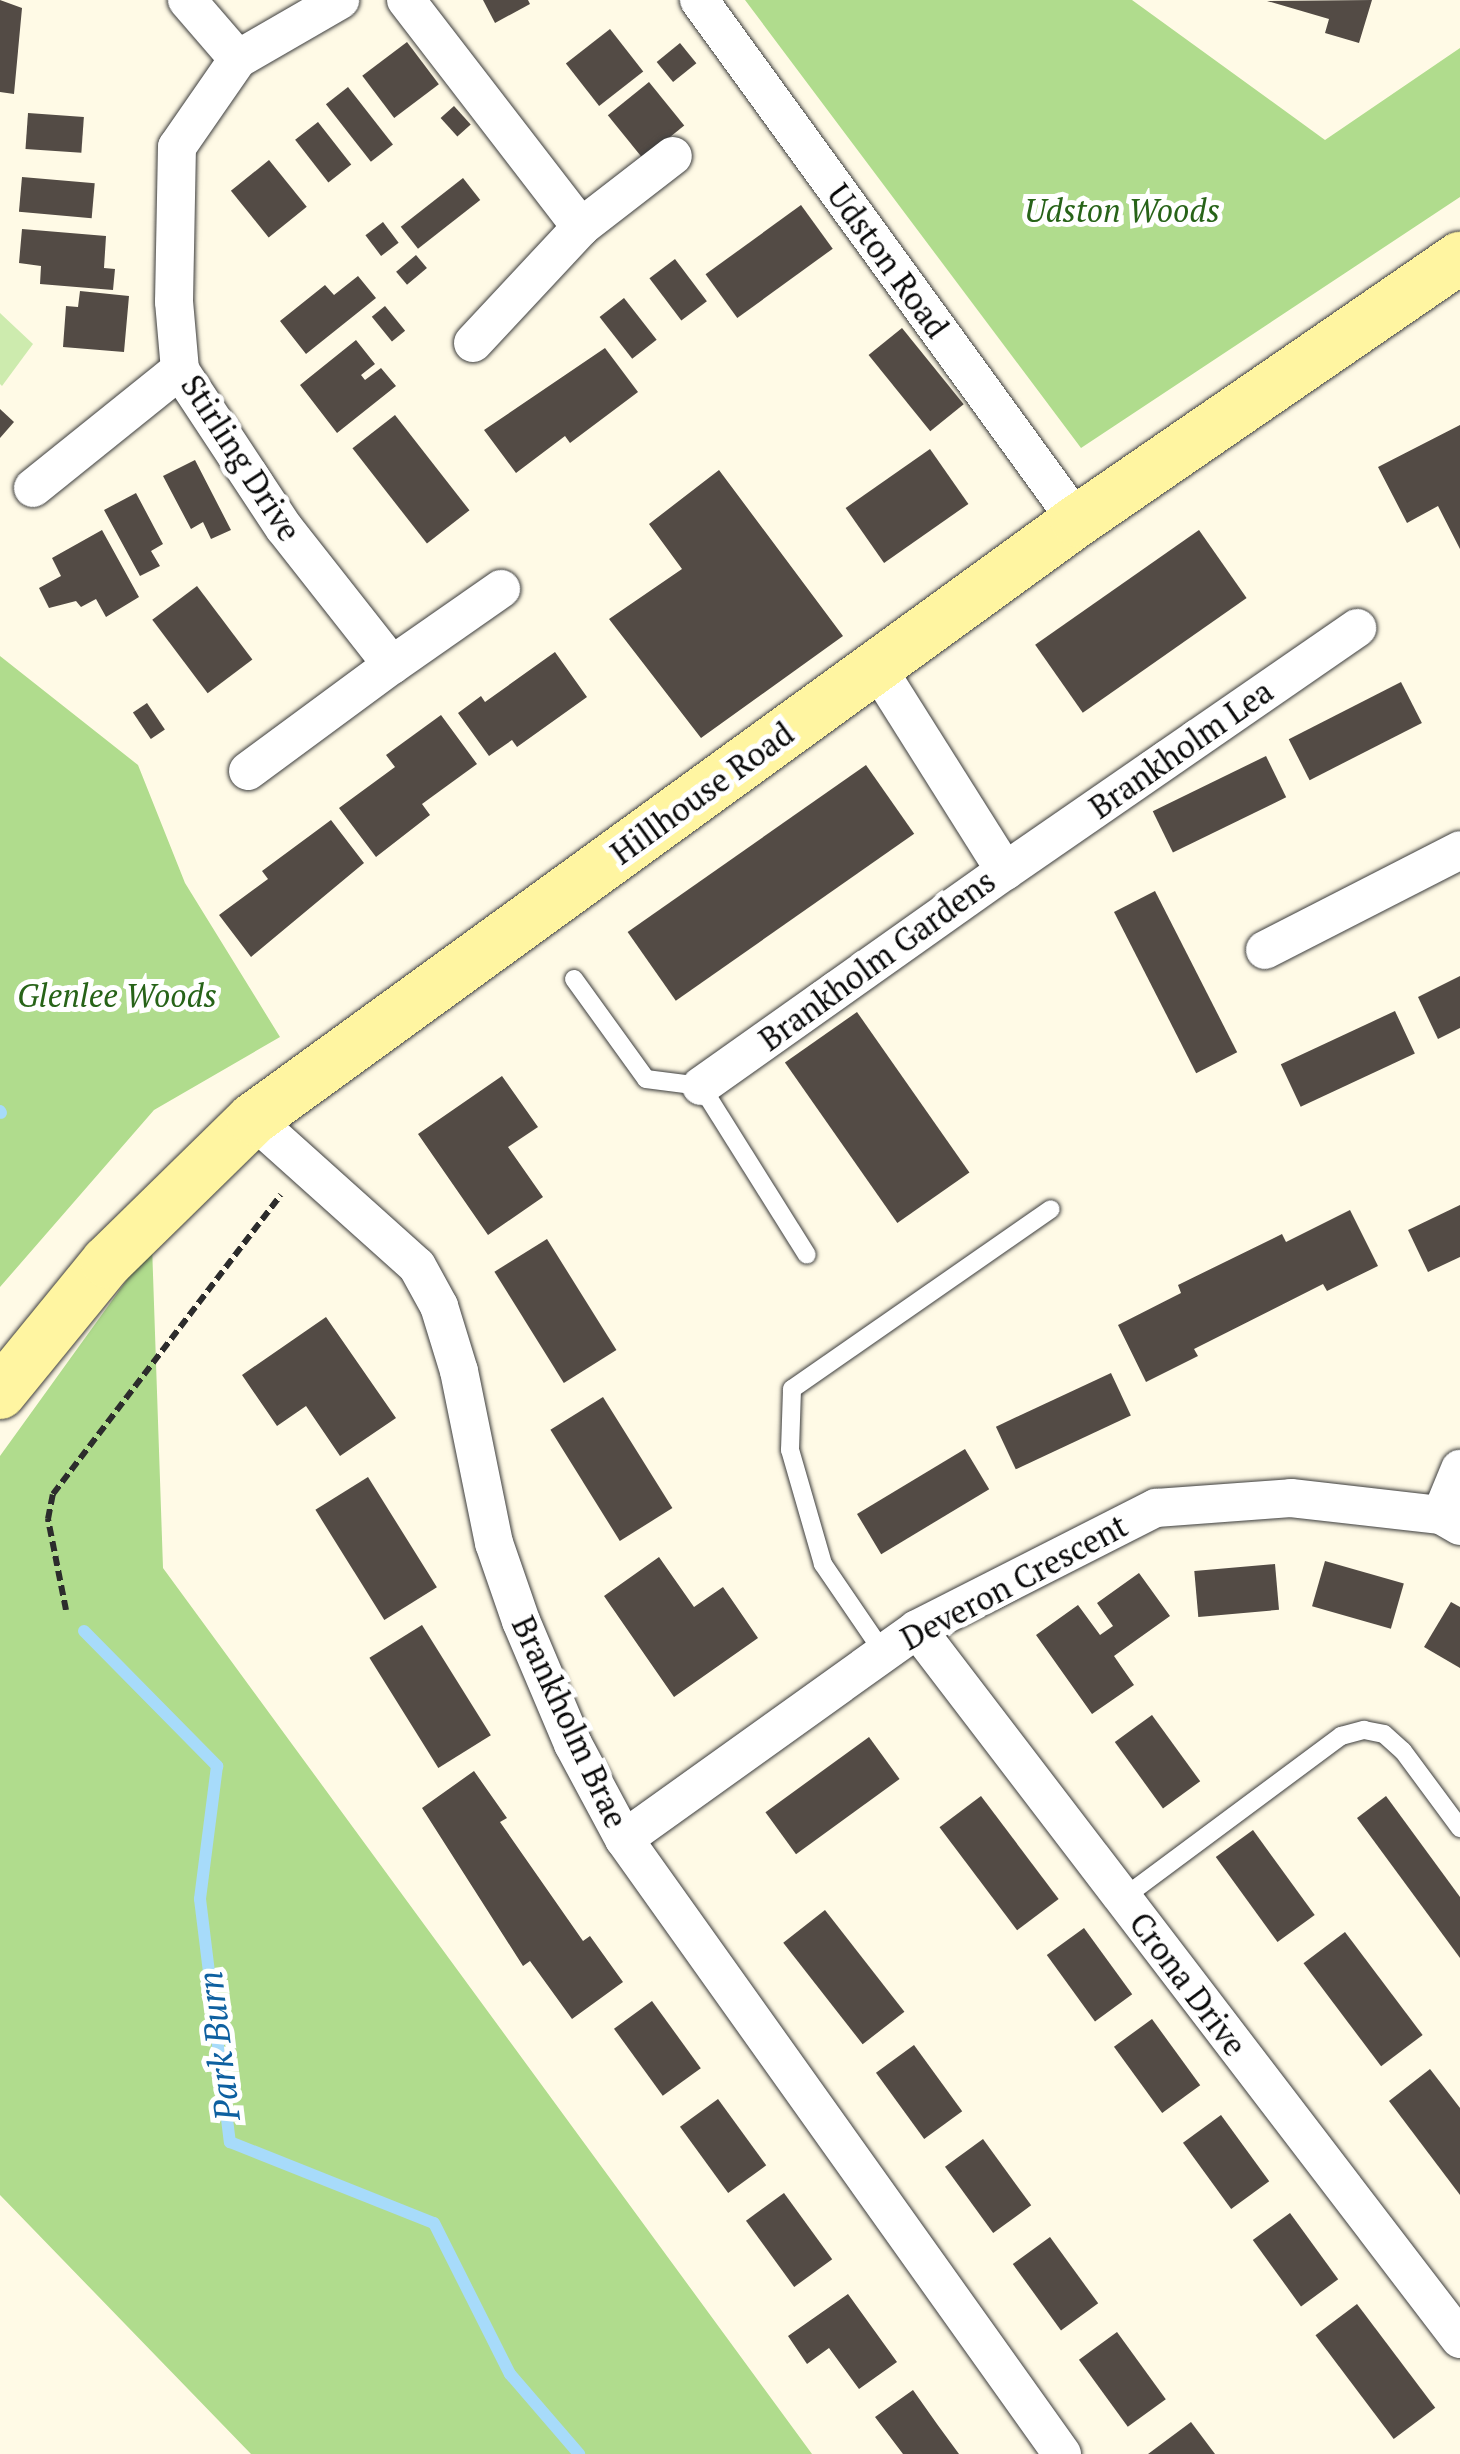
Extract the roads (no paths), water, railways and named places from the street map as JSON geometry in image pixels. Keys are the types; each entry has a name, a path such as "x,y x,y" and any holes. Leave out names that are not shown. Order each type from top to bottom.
{"street":[{"path":"187,0 238,59"},
{"name":"Stirling Drive","path":"340,0 238,59 176,147 174,302 180,370 284,528 392,665"},
{"path":"406,0 581,227"},
{"name":"Udston Road","path":"699,0 1078,522"},
{"path":"473,343 581,227 673,156"},
{"name":"Hillhouse Road","path":"0,1394 107,1262 253,1119 1078,522 1456,271"},
{"path":"33,488 180,370"},
{"path":"248,772 501,589"},
{"name":"Brankholm Lea","path":"1005,871 1357,628"},
{"name":"Brankholm Gardens","path":"702,1086 1005,871 876,666"},
{"path":"1266,950 1460,850"},
{"name":"Brankholm Brae","path":"253,1119 306,1162 416,1266 439,1306 459,1371 494,1543 573,1744 624,1839 1062,2454"},
{"path":"1450,1521 1460,1470"},
{"name":"Deveron Crescent","path":"624,1839 916,1628 1156,1508 1291,1498 1450,1521"},
{"name":"Crona Drive","path":"916,1628 1460,2340"}],"lane":[{"path":"574,979 646,1079 702,1086 807,1255"},
{"path":"883,1652 822,1564 790,1450 792,1389 1051,1210"},
{"path":"1122,1898 1341,1736 1364,1730 1384,1734 1404,1751 1460,1828"}],"waterway":[{"name":"Park Burn","path":"84,1631 217,1766 200,1899 230,2142 434,2223 510,2374 579,2454"}],"park label":[{"name":"Udston Woods","path":"1122,210"},
{"name":"Glenlee Woods","path":"117,995"}]}
